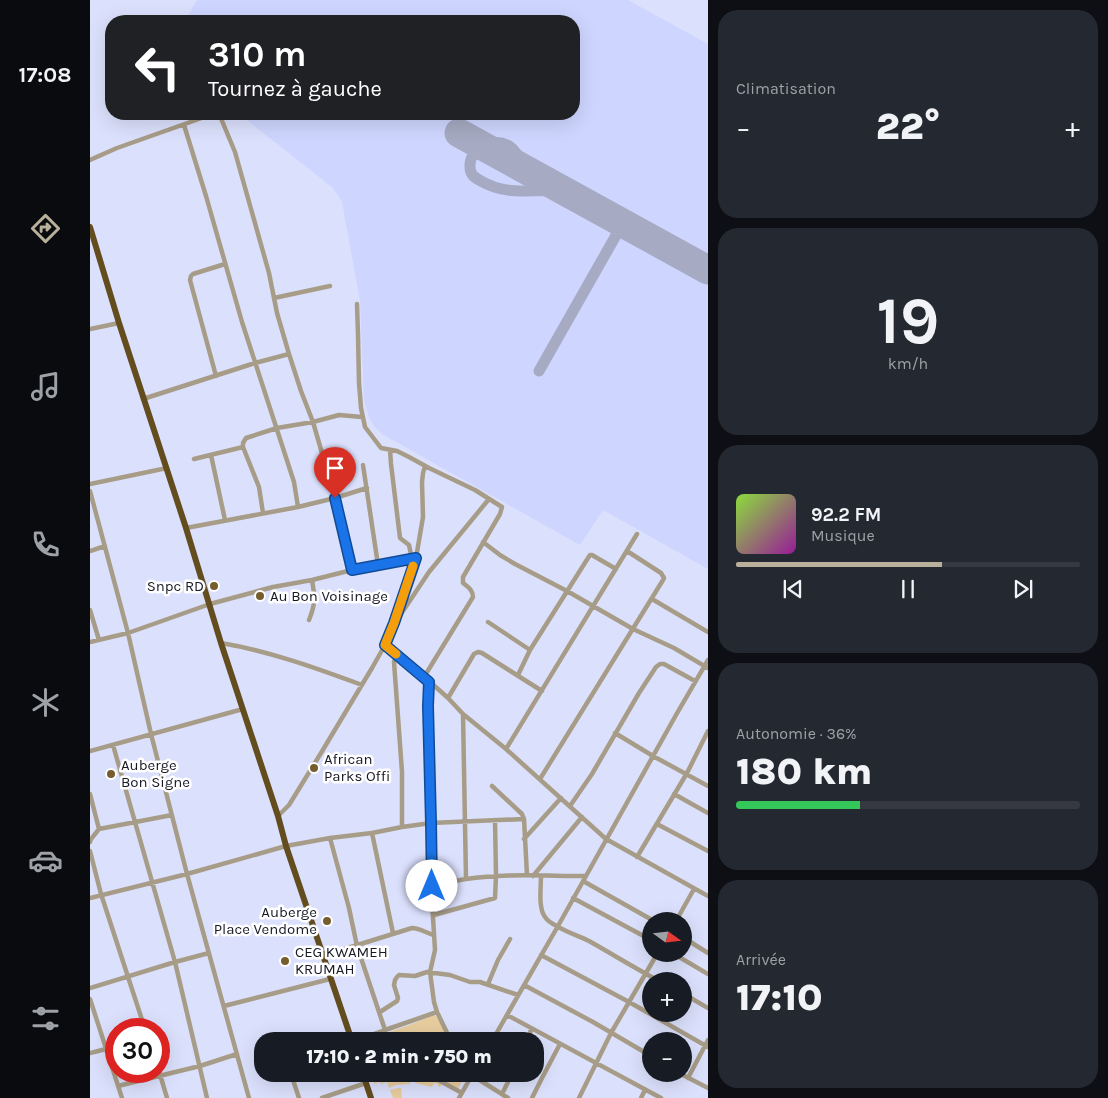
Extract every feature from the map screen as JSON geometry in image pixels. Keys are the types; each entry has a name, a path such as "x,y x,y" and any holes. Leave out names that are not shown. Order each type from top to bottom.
{"highway":[{"path":"90,228 286,846 322,956 350,1032"},
{"path":"366,1083 371,1098"}],"street":[{"path":"90,160 117,148 197,120"},
{"path":"222,120 234,152 269,273 289,354 313,422 335,498 352,570"},
{"path":"184,125 225,264 295,486 298,507"},
{"path":"216,376 190,280 194,274 225,264"},
{"path":"274,298 330,286"},
{"path":"357,304 359,383 362,417 365,427 379,446 409,457 476,490 502,506 484,542 463,577 464,583 471,590 473,597 424,677"},
{"path":"90,329 119,323"},
{"path":"143,399 289,354"},
{"path":"263,513 259,487 243,448 246,438 277,428 313,422 339,415 362,417"},
{"path":"194,459 243,448"},
{"path":"390,450 400,538 409,545 414,559"},
{"path":"210,455 225,520"},
{"path":"363,465 378,565"},
{"path":"278,816 291,803 385,645 414,559 423,517 422,473 425,466"},
{"path":"90,484 167,468"},
{"path":"186,528 298,507 367,488"},
{"path":"90,491 128,634 151,734 187,874 249,1098"},
{"path":"394,623 429,572 489,499"},
{"path":"506,749 637,534"},
{"path":"484,542 500,556 567,591 633,629 667,644 706,667"},
{"path":"90,552 105,546"},
{"path":"540,779 663,580 663,575 626,551"},
{"path":"518,675 530,650 590,555 616,569"},
{"path":"90,642 128,634 210,604 273,587 414,559"},
{"path":"309,620 316,600 312,580"},
{"path":"652,600 708,632"},
{"path":"90,610 99,640"},
{"path":"488,622 530,650"},
{"path":"221,643 257,650 362,685"},
{"path":"385,645 448,698 463,714 506,749 606,839 708,896"},
{"path":"448,698 474,654 478,652 542,691"},
{"path":"397,655 394,662 402,772 402,827"},
{"path":"497,1032 695,681 706,667 708,660"},
{"path":"570,806 592,774 656,667 664,664 695,681"},
{"path":"429,682 432,886 436,950 430,972 437,1012 447,1032"},
{"path":"90,751 243,709"},
{"path":"463,714 466,879"},
{"path":"638,857 687,773 708,731"},
{"path":"615,733 708,786"},
{"path":"113,746 175,962 207,1098"},
{"path":"492,786 516,807 524,819 527,875"},
{"path":"90,794 99,829"},
{"path":"674,794 708,814"},
{"path":"524,839 561,798"},
{"path":"90,842 99,829 172,815"},
{"path":"533,876 582,818"},
{"path":"90,898 187,874 286,846 431,823 524,819"},
{"path":"434,915 494,899 496,896 494,820"},
{"path":"656,824 708,852"},
{"path":"372,833 393,933"},
{"path":"330,838 357,946 385,1030"},
{"path":"90,851 101,894 141,1018"},
{"path":"432,886 466,879 496,876 527,875 584,878 642,914"},
{"path":"541,876 540,894 543,913 548,921 588,941 642,972"},
{"path":"681,912 694,889"},
{"path":"573,898 642,935"},
{"path":"322,956 412,928 418,928 426,934 434,935"},
{"path":"488,984 498,960 510,939"},
{"path":"692,943 708,953"},
{"path":"90,988 209,953"},
{"path":"541,955 706,1046"},
{"path":"688,962 708,974"},
{"path":"380,1012 397,1002 398,998 394,985 399,975 415,976 425,972 450,975 470,982 488,984 518,995"},
{"path":"224,1006 330,979"},
{"path":"579,1098 611,1033 642,979"},
{"path":"524,985 642,1051"},
{"path":"90,999 105,1046"},
{"path":"692,999 708,1008"},
{"path":"379,1032 437,1012"},
{"path":"507,1015 661,1098"},
{"path":"530,1032 531,1028"},
{"path":"692,1071 708,1040"},
{"path":"532,1098 560,1044"},
{"path":"90,1053 105,1049"},
{"path":"170,1072 200,1066 237,1054"},
{"path":"692,1080 708,1088"},
{"path":"294,1082 299,1098"},
{"path":"442,1082 462,1093"},
{"path":"459,1098 467,1082"},
{"path":"483,1082 508,1098"},
{"path":"502,1094 508,1082"},
{"path":"117,1083 122,1098"},
{"path":"118,1086 128,1083"},
{"path":"163,1083 167,1098"},
{"path":"322,1098 366,1083"},
{"path":"641,1098 645,1090"}],"shaded area":[{"path":"197,0 628,0 708,44 708,569 603,510 580,545 382,434 369,417 364,401 360,301 342,202 333,188 247,120 580,120 580,15 188,15"},
{"path":"433,1015 437,1017 444,1032 389,1032"},
{"path":"387,1082 410,1082 410,1084 396,1085 389,1088"},
{"path":"438,1082 442,1084 440,1087 434,1083 432,1087 415,1083"},
{"path":"445,1082 462,1082 458,1089"},
{"path":"401,1088 402,1098 393,1098 390,1090"}],"taxiway":[{"path":"524,168 512,148 503,143 496,142 483,146 473,154 470,170 477,179 502,189 568,192"},
{"path":"539,371 623,223"}],"runway":[{"path":"459,133 708,270"}],"slow traffic":[{"path":"396,654 385,645 413,566"}],"place":[{"name":"Snpc RD","path":"214,586"},
{"name":"Au Bon Voisinage","path":"260,596"},
{"name":"African Parks Offi","path":"314,768"},
{"name":"Auberge Bon Signe","path":"111,774"},
{"name":"Auberge Place Vendome","path":"327,921"},
{"name":"CEG KWAMEH KRUMAH","path":"285,961"}],"route":[{"path":"335,498 352,570 416,558 385,645 429,682 432,886"}]}
